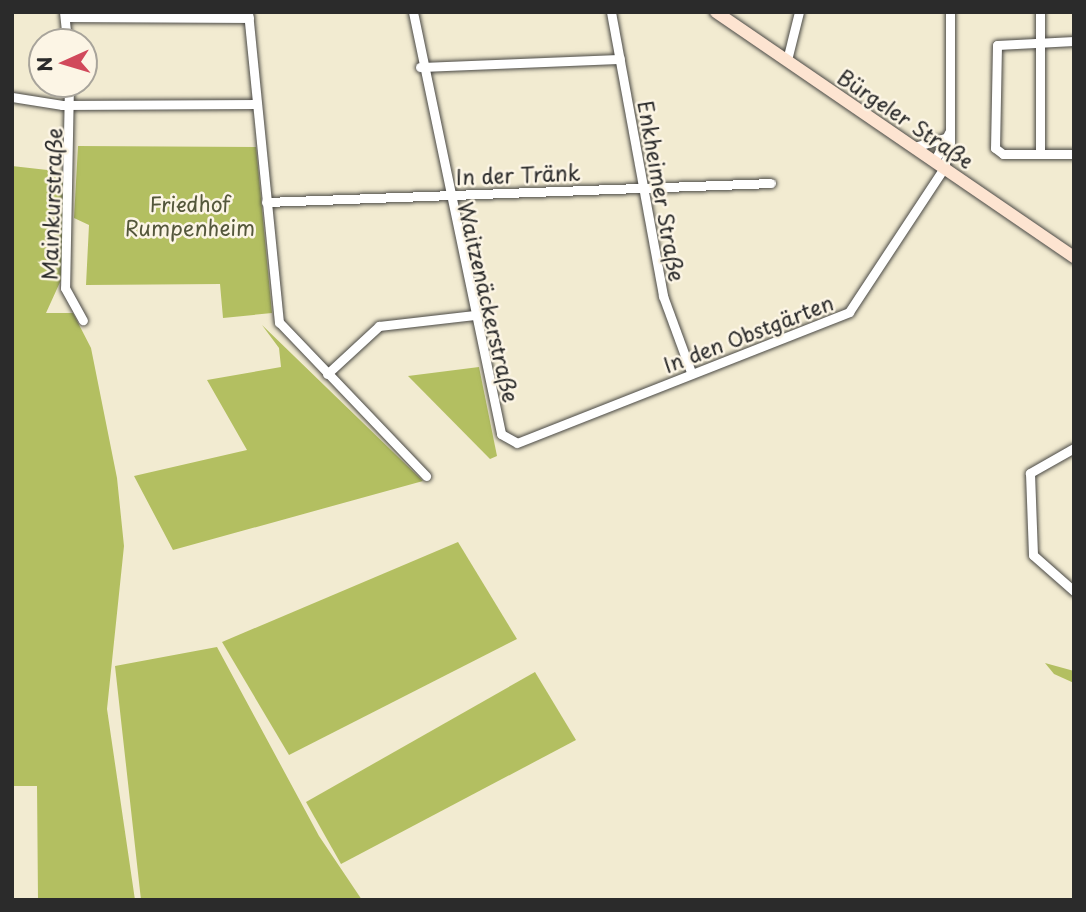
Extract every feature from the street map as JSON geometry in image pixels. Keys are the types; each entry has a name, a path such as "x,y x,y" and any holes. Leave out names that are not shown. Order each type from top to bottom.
{"street":[{"name":"Waitzenäckerstraße","path":"413,12 420,67 500,435"},
{"name":"Enkheimer Straße","path":"611,12 663,296 691,372"},
{"name":"Bürgeler Straße","path":"716,12 1074,257"},
{"path":"787,61 799,12"},
{"path":"939,165 947,135 950,12"},
{"path":"1040,12 1040,154"},
{"path":"65,14 248,15 279,322 426,476"},
{"path":"1074,41 997,45 995,148 1040,154 1074,154"},
{"path":"420,67 620,59"},
{"path":"12,97 71,104 257,104"},
{"name":"Mainkurstraße","path":"70,98 65,288 83,320"},
{"path":"914,147 947,135"},
{"name":"In den Obstgärten","path":"500,435 520,443 691,372 849,312 939,165"},
{"name":"In der Tränk","path":"266,202 447,193 771,183"},
{"path":"327,374 379,326 474,315"},
{"path":"1074,448 1030,473 1033,555 1074,591"}],"green space":[{"name":"Friedhof Rumpenheim","path":"78,146 256,147 272,313 223,318 220,284 86,285 89,225 74,218"},
{"path":"12,166 65,172 61,280 46,313 73,313 91,348 117,478 124,546 107,709 135,900 38,900 37,786 12,786"},
{"path":"262,325 423,481 173,550 134,476 247,450 207,380 281,367 279,348"},
{"path":"479,367 497,456 490,459 408,376"},
{"path":"458,542 517,639 289,755 222,642"},
{"path":"217,647 319,836 362,900 141,900 115,666"},
{"path":"1045,663 1074,671 1074,683 1054,674"},
{"path":"535,672 576,740 341,864 306,802"}]}
